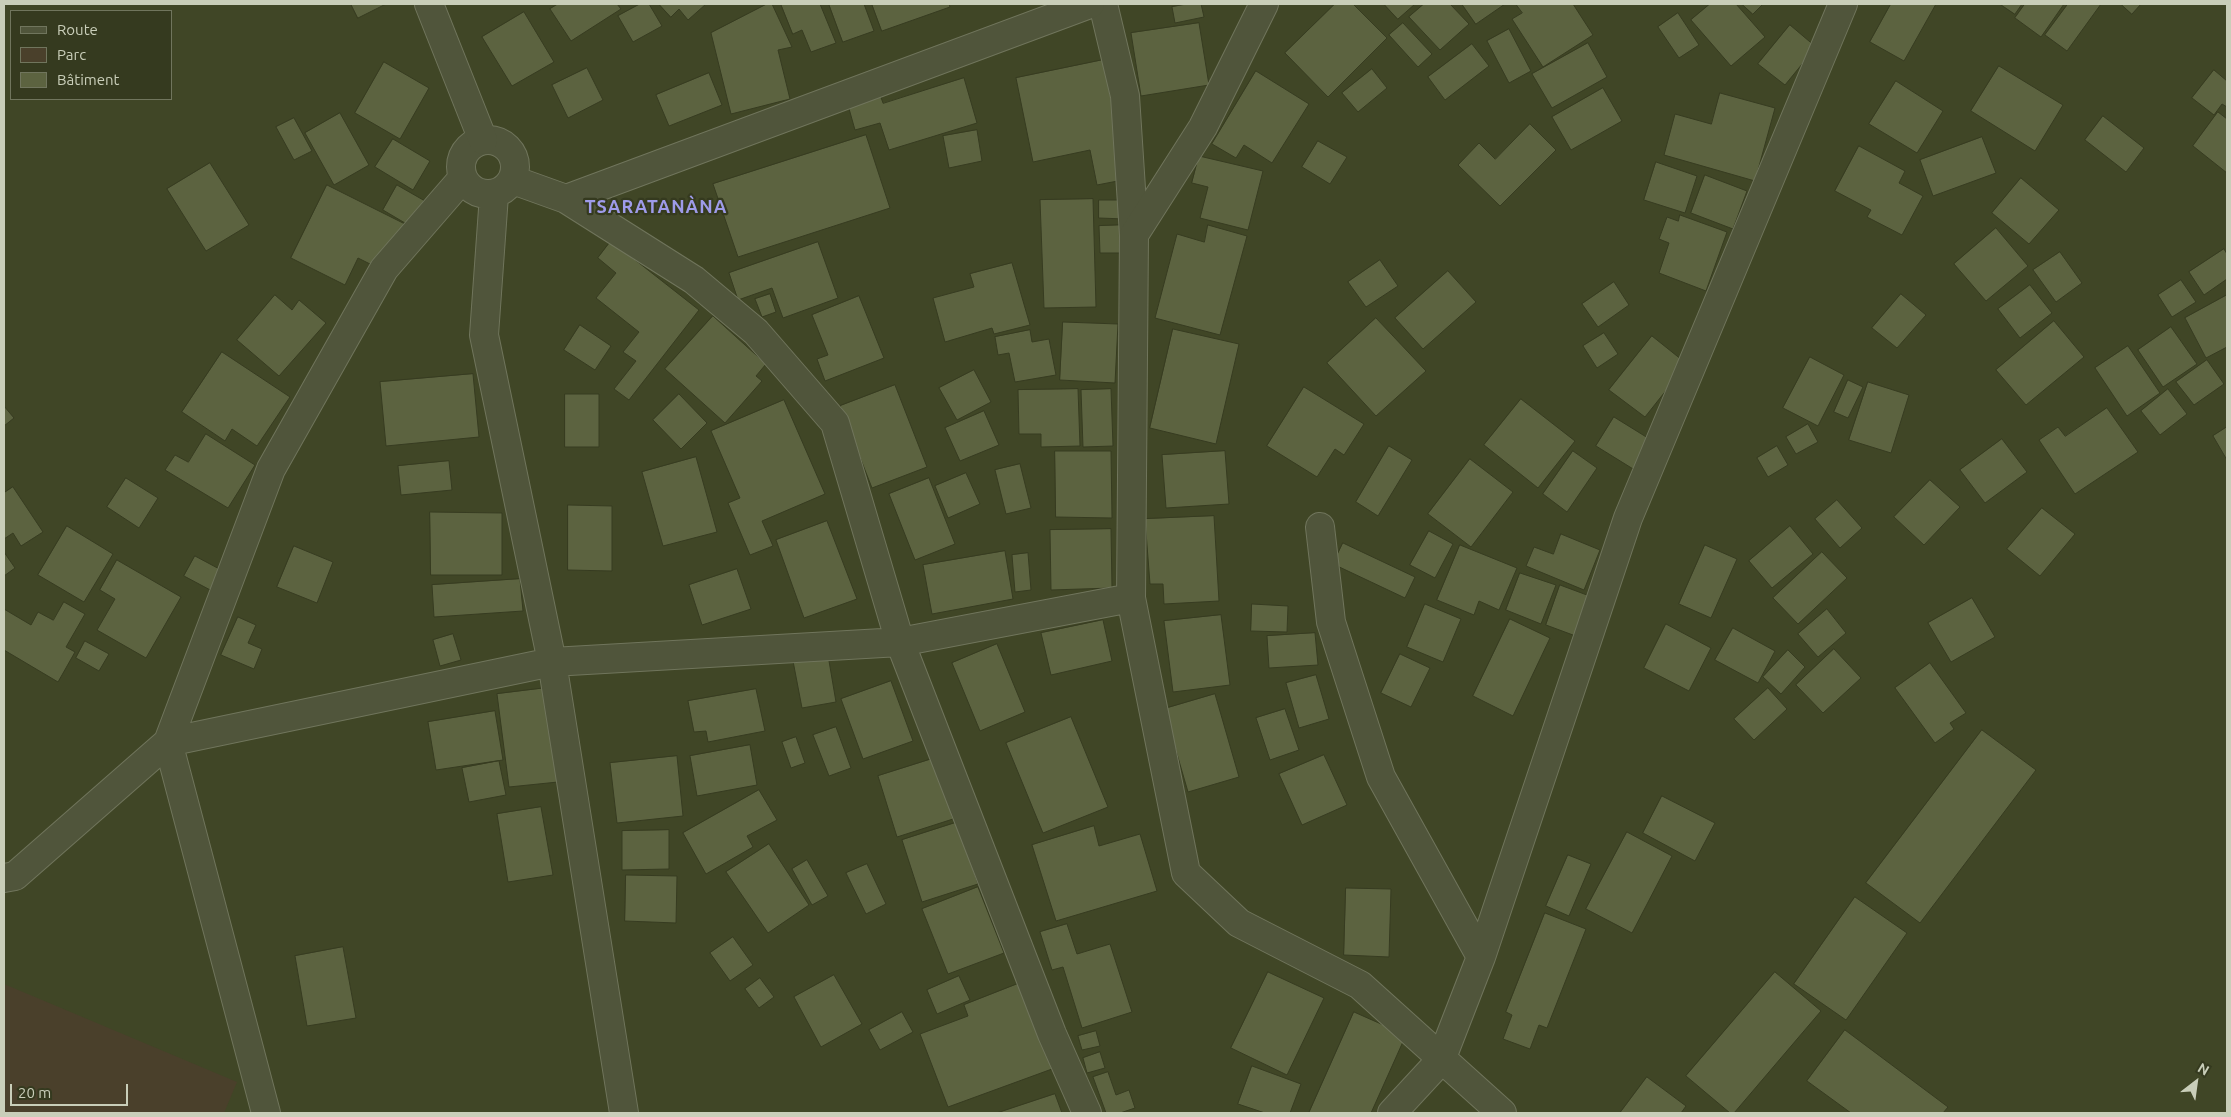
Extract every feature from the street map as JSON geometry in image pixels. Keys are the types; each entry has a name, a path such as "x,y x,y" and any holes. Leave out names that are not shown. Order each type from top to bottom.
{"street":[{"path":"429,4 483,140"},
{"path":"566,199 1090,4"},
{"path":"1103,4 1125,96 1134,235 1131,598 1186,873 1239,923 1360,985 1502,1113"},
{"path":"1134,235 1203,127 1264,4"},
{"path":"1392,1113 1441,1060 1482,957 1628,518 1843,4"},
{"path":"624,1113 552,662 484,336 503,187 516,168 514,156 506,146 495,140 483,140 471,145 463,154 460,166 462,179 470,188 481,194 503,187 566,199 694,280 749,326 835,423 900,642 1049,1024 1087,1113"},
{"path":"4,878 15,876 168,742 271,469 384,269 462,179"},
{"path":"1320,527 1331,622 1381,777 1482,957"},
{"path":"168,742 552,662 900,642 1131,598"},
{"path":"168,742 266,1113"}],"green space":[{"path":"4,984 237,1082 224,1113 4,1113"}],"building":[{"path":"351,4 386,4 358,18"},
{"path":"558,4 617,4 621,9 571,41 550,9"},
{"path":"640,4 649,4 662,26 633,42 618,16"},
{"path":"659,4 706,4 688,20 679,9 671,17"},
{"path":"767,4 772,4 792,47 778,50 790,99 731,114 711,33"},
{"path":"781,4 820,4 836,43 811,52 802,30 793,34"},
{"path":"829,4 864,4 874,31 843,42"},
{"path":"872,4 949,4 950,7 882,31"},
{"path":"1201,4 1204,17 1175,23 1172,7"},
{"path":"1335,4 1353,4 1387,38 1328,97 1285,53"},
{"path":"1384,4 1415,4 1398,19"},
{"path":"1424,4 1450,4 1469,24 1440,50 1409,17"},
{"path":"1462,4 1505,4 1476,24"},
{"path":"1516,4 1573,4 1593,35 1543,67 1512,19 1522,13"},
{"path":"1710,4 1736,4 1765,37 1731,66 1691,20"},
{"path":"1742,4 1763,4 1753,14"},
{"path":"1891,4 1936,4 1904,61 1870,42"},
{"path":"2000,4 2022,4 2015,14"},
{"path":"2025,4 2064,4 2041,37 2015,18"},
{"path":"2068,4 2101,4 2067,51 2045,35"},
{"path":"2121,4 2141,4 2132,14"},
{"path":"524,12 554,62 512,86 482,37"},
{"path":"1678,13 1699,45 1679,58 1658,27"},
{"path":"1199,23 1209,85 1141,96 1131,33"},
{"path":"1403,23 1432,54 1418,67 1389,35"},
{"path":"1790,25 1816,47 1785,85 1758,64"},
{"path":"1509,29 1531,71 1509,83 1487,41"},
{"path":"1588,43 1607,77 1552,108 1532,74"},
{"path":"1472,44 1489,66 1445,100 1428,77"},
{"path":"1103,60 1128,179 1097,185 1090,150 1033,162 1016,78"},
{"path":"384,62 429,88 400,139 355,113"},
{"path":"1999,66 2063,105 2035,151 1971,111"},
{"path":"587,68 603,100 568,118 552,85"},
{"path":"1372,69 1387,88 1358,112 1342,93"},
{"path":"2214,70 2227,81 2227,107 2222,104 2214,115 2192,98"},
{"path":"1256,71 1309,104 1272,163 1244,145 1236,158 1212,144"},
{"path":"709,73 722,105 669,126 656,95"},
{"path":"964,78 977,123 889,150 880,123 855,130 846,98 878,89 883,103"},
{"path":"1896,81 1943,111 1917,153 1869,124"},
{"path":"1603,88 1622,121 1571,150 1552,117"},
{"path":"1720,93 1775,108 1755,181 1664,155 1675,114 1711,124"},
{"path":"2218,112 2227,119 2227,173 2193,146"},
{"path":"340,113 369,165 334,185 305,133"},
{"path":"2103,116 2144,148 2126,172 2085,140"},
{"path":"294,118 312,151 294,160 276,127"},
{"path":"1530,124 1556,150 1500,206 1458,165 1479,143 1495,159"},
{"path":"977,130 982,161 949,168 943,136"},
{"path":"866,135 890,208 738,257 713,184"},
{"path":"1982,137 1996,173 1933,196 1920,160"},
{"path":"393,139 430,161 413,190 375,167"},
{"path":"1318,141 1347,157 1330,184 1302,167"},
{"path":"1859,146 1905,171 1899,183 1923,196 1902,235 1867,217 1871,210 1835,191"},
{"path":"1199,156 1263,171 1248,230 1200,218 1208,187 1192,183"},
{"path":"1656,162 1697,176 1685,213 1644,200"},
{"path":"210,163 249,225 206,251 167,189"},
{"path":"1705,175 1747,191 1733,229 1691,213"},
{"path":"2021,178 2059,210 2029,244 1992,213"},
{"path":"327,185 405,224 382,270 358,258 345,285 291,258"},
{"path":"397,185 425,201 410,226 383,210"},
{"path":"1093,199 1096,307 1044,308 1040,200"},
{"path":"1099,200 1125,200 1125,219 1099,218"},
{"path":"1680,215 1727,232 1706,291 1659,273 1669,243 1659,239 1667,217 1678,221"},
{"path":"1124,225 1125,253 1100,253 1099,226"},
{"path":"1208,225 1247,236 1220,335 1155,318 1177,234 1204,242"},
{"path":"1996,228 2028,266 1986,301 1954,264"},
{"path":"611,241 699,310 629,400 614,389 636,361 623,352 639,332 596,298 616,273 598,258"},
{"path":"818,242 838,298 783,318 772,288 738,300 729,273"},
{"path":"2224,249 2227,254 2227,279 2204,295 2189,272"},
{"path":"2060,252 2082,283 2056,302 2033,270"},
{"path":"1380,260 1398,286 1366,307 1348,282"},
{"path":"1012,263 1030,325 994,334 992,328 945,342 933,298 974,287 970,274"},
{"path":"1448,271 1476,302 1423,349 1395,318"},
{"path":"2181,280 2196,302 2172,317 2158,295"},
{"path":"1614,282 1629,305 1598,327 1582,304"},
{"path":"2030,285 2052,313 2020,338 1998,309"},
{"path":"770,294 776,312 762,317 755,299"},
{"path":"1901,294 1926,315 1897,348 1872,328"},
{"path":"275,295 292,310 299,300 326,323 279,376 237,340"},
{"path":"2227,295 2227,347 2206,358 2185,318"},
{"path":"859,296 884,358 825,381 817,359 828,355 812,315"},
{"path":"713,316 766,364 756,376 762,381 725,423 665,369"},
{"path":"1376,318 1426,371 1376,416 1327,363"},
{"path":"2054,321 2084,357 2026,405 1996,370"},
{"path":"1063,322 1118,324 1115,383 1060,380"},
{"path":"580,325 611,346 595,370 564,350"},
{"path":"2171,327 2197,364 2163,387 2138,350"},
{"path":"1173,329 1239,344 1216,444 1150,428"},
{"path":"1030,330 1032,342 1049,339 1056,375 1015,382 1009,353 998,355 995,337"},
{"path":"1604,333 1618,354 1597,368 1583,346"},
{"path":"1652,336 1687,364 1645,417 1609,390"},
{"path":"2128,346 2160,393 2127,416 2095,368"},
{"path":"222,352 290,397 257,446 232,429 225,441 182,412"},
{"path":"1810,357 1844,375 1818,426 1783,408"},
{"path":"2207,360 2224,384 2194,405 2176,382"},
{"path":"974,370 991,402 957,420 939,388"},
{"path":"473,374 479,437 386,446 380,382"},
{"path":"1848,380 1863,387 1848,418 1834,412"},
{"path":"1868,382 1909,395 1891,453 1849,440"},
{"path":"895,385 927,467 872,488 840,406"},
{"path":"1304,387 1364,424 1344,455 1335,449 1317,477 1267,446"},
{"path":"1078,389 1080,446 1041,447 1041,434 1019,434 1018,390"},
{"path":"1111,389 1113,446 1083,447 1081,390"},
{"path":"2168,389 2187,414 2160,435 2141,411"},
{"path":"565,394 599,394 599,447 565,447"},
{"path":"679,394 707,423 681,449 653,420"},
{"path":"1521,399 1575,441 1538,488 1484,445"},
{"path":"784,400 825,494 762,521 773,546 750,555 728,503 740,498 711,431"},
{"path":"4,406 14,418 4,426"},
{"path":"2107,408 2138,452 2075,494 2039,440 2058,427 2065,436"},
{"path":"984,411 999,445 960,461 945,428"},
{"path":"1614,417 1656,443 1638,472 1596,446"},
{"path":"1808,424 1818,442 1796,454 1786,437"},
{"path":"2227,427 2227,460 2213,436"},
{"path":"206,434 255,465 228,508 165,470 175,455 188,462"},
{"path":"2002,439 2027,472 1985,503 1960,470"},
{"path":"1389,446 1412,460 1378,516 1356,502"},
{"path":"1777,446 1788,465 1768,477 1757,458"},
{"path":"1055,451 1111,451 1112,518 1056,517"},
{"path":"1225,451 1229,504 1166,508 1162,455"},
{"path":"1573,451 1597,468 1567,512 1543,494"},
{"path":"696,457 717,532 663,546 642,472"},
{"path":"1470,459 1513,492 1471,547 1428,514"},
{"path":"449,461 452,490 401,495 398,466"},
{"path":"1020,464 1031,508 1006,514 995,470"},
{"path":"966,473 980,504 948,518 935,486"},
{"path":"126,478 158,498 139,528 107,507"},
{"path":"929,478 955,544 915,560 889,494"},
{"path":"1930,480 1960,507 1924,545 1894,517"},
{"path":"13,487 43,532 21,546 13,533 4,539 4,493"},
{"path":"1837,500 1862,528 1840,548 1815,519"},
{"path":"568,505 612,506 612,571 568,570"},
{"path":"2042,508 2075,534 2040,576 2007,549"},
{"path":"430,512 502,513 502,575 431,575"},
{"path":"1214,516 1219,601 1164,604 1163,584 1150,584 1145,519"},
{"path":"827,521 857,599 804,618 776,540"},
{"path":"67,526 113,554 84,602 38,575"},
{"path":"1790,526 1813,554 1772,588 1749,561"},
{"path":"1111,529 1112,588 1051,590 1050,530"},
{"path":"1429,531 1453,544 1435,578 1410,565"},
{"path":"1561,534 1600,550 1584,590 1526,566 1534,547 1553,554"},
{"path":"1343,543 1415,577 1405,598 1333,564"},
{"path":"1460,545 1517,568 1499,610 1479,601 1474,615 1437,600"},
{"path":"1705,545 1737,559 1711,618 1679,604"},
{"path":"294,546 333,562 317,603 277,587"},
{"path":"1005,551 1013,599 932,614 923,565"},
{"path":"4,552 15,568 4,576"},
{"path":"1822,552 1847,578 1798,624 1773,598"},
{"path":"1028,553 1031,590 1015,592 1012,555"},
{"path":"195,556 225,572 214,592 184,576"},
{"path":"117,560 181,597 146,658 97,630 115,599 100,590"},
{"path":"737,569 751,609 702,625 689,585"},
{"path":"1520,573 1556,585 1541,624 1506,610"},
{"path":"520,579 523,611 434,617 432,585"},
{"path":"1560,585 1595,598 1581,638 1546,625"},
{"path":"1972,598 1995,637 1951,662 1928,623"},
{"path":"64,602 85,614 66,647 75,652 58,682 4,650 4,609 31,625 38,612 53,620"},
{"path":"1252,604 1288,606 1287,632 1251,631"},
{"path":"1425,604 1461,619 1443,662 1407,647"},
{"path":"1827,609 1846,633 1818,657 1798,634"},
{"path":"1221,615 1230,685 1173,692 1164,621"},
{"path":"238,617 256,625 248,643 262,649 254,669 221,655"},
{"path":"1510,619 1550,638 1513,716 1473,696"},
{"path":"1103,620 1112,661 1051,675 1041,633"},
{"path":"1666,624 1711,648 1689,691 1644,668"},
{"path":"1733,628 1775,651 1758,683 1715,660"},
{"path":"1315,633 1318,665 1269,668 1267,636"},
{"path":"453,634 461,660 440,666 433,640"},
{"path":"85,641 109,654 99,671 76,658"},
{"path":"997,644 1025,712 980,731 952,663"},
{"path":"1834,649 1861,678 1823,713 1796,685"},
{"path":"1788,650 1805,667 1781,694 1763,677"},
{"path":"1400,654 1430,668 1411,707 1381,693"},
{"path":"828,655 836,702 802,708 793,661"},
{"path":"1930,663 1966,713 1950,723 1954,729 1935,743 1895,688"},
{"path":"1316,675 1329,719 1299,728 1286,683"},
{"path":"891,681 913,741 863,759 841,699"},
{"path":"546,688 558,782 509,787 497,694"},
{"path":"1768,688 1787,709 1754,740 1734,719"},
{"path":"756,689 765,731 708,742 706,731 694,732 688,701"},
{"path":"1215,694 1239,777 1188,792 1164,709"},
{"path":"1285,709 1299,750 1270,760 1256,718"},
{"path":"495,711 503,760 436,770 428,722"},
{"path":"1071,717 1108,807 1043,833 1006,743"},
{"path":"836,727 851,768 829,776 813,735"},
{"path":"1982,730 2036,770 1920,923 1866,883"},
{"path":"796,737 805,763 791,768 782,742"},
{"path":"750,745 757,785 697,796 690,756"},
{"path":"1324,755 1347,805 1302,825 1279,774"},
{"path":"677,756 683,816 617,823 610,763"},
{"path":"935,758 953,819 897,837 878,776"},
{"path":"499,761 506,795 469,802 462,768"},
{"path":"759,790 777,820 747,836 753,847 706,874 683,833"},
{"path":"1662,796 1715,823 1695,861 1643,833"},
{"path":"541,807 553,875 508,882 497,814"},
{"path":"958,822 978,884 922,902 902,840"},
{"path":"1094,826 1099,846 1140,834 1157,891 1056,921 1032,845"},
{"path":"669,830 669,869 622,870 622,831"},
{"path":"1627,832 1672,856 1632,933 1586,909"},
{"path":"769,844 809,905 768,933 726,872"},
{"path":"1568,855 1591,864 1569,916 1546,906"},
{"path":"807,860 828,896 812,905 792,869"},
{"path":"867,864 886,904 866,914 846,873"},
{"path":"626,875 677,876 676,923 625,921"},
{"path":"978,887 1004,953 948,974 922,909"},
{"path":"1346,888 1391,889 1389,957 1344,955"},
{"path":"1855,897 1907,933 1846,1020 1794,984"},
{"path":"1545,913 1586,929 1547,1028 1539,1025 1530,1049 1503,1039 1512,1015 1506,1012"},
{"path":"1067,924 1077,954 1110,944 1132,1012 1082,1028 1063,967 1052,970 1040,932"},
{"path":"733,937 753,965 730,981 710,953"},
{"path":"343,947 356,1018 307,1026 295,956"},
{"path":"1268,972 1324,998 1287,1075 1231,1048"},
{"path":"1775,972 1821,1011 1734,1113 1730,1113 1686,1076"},
{"path":"834,975 862,1024 821,1047 794,997"},
{"path":"959,976 970,1000 937,1014 927,990"},
{"path":"760,978 774,997 759,1008 745,989"},
{"path":"1020,983 1052,1069 948,1107 920,1034 968,1016 964,1005"},
{"path":"902,1012 913,1032 880,1050 869,1030"},
{"path":"1354,1012 1406,1035 1371,1113 1309,1113"},
{"path":"1845,1030 1948,1107 1943,1113 1851,1113 1807,1081"},
{"path":"1096,1031 1100,1046 1082,1050 1078,1036"},
{"path":"1100,1052 1105,1068 1087,1073 1083,1058"},
{"path":"1252,1066 1301,1084 1290,1113 1265,1113 1238,1104"},
{"path":"1108,1072 1116,1095 1129,1090 1135,1108 1120,1113 1106,1113 1093,1077"},
{"path":"1647,1077 1686,1106 1681,1113 1620,1113"},
{"path":"1055,1094 1062,1113 997,1113"}],"district":[{"name":"TSARATANÀNA","path":"656,207"}]}
